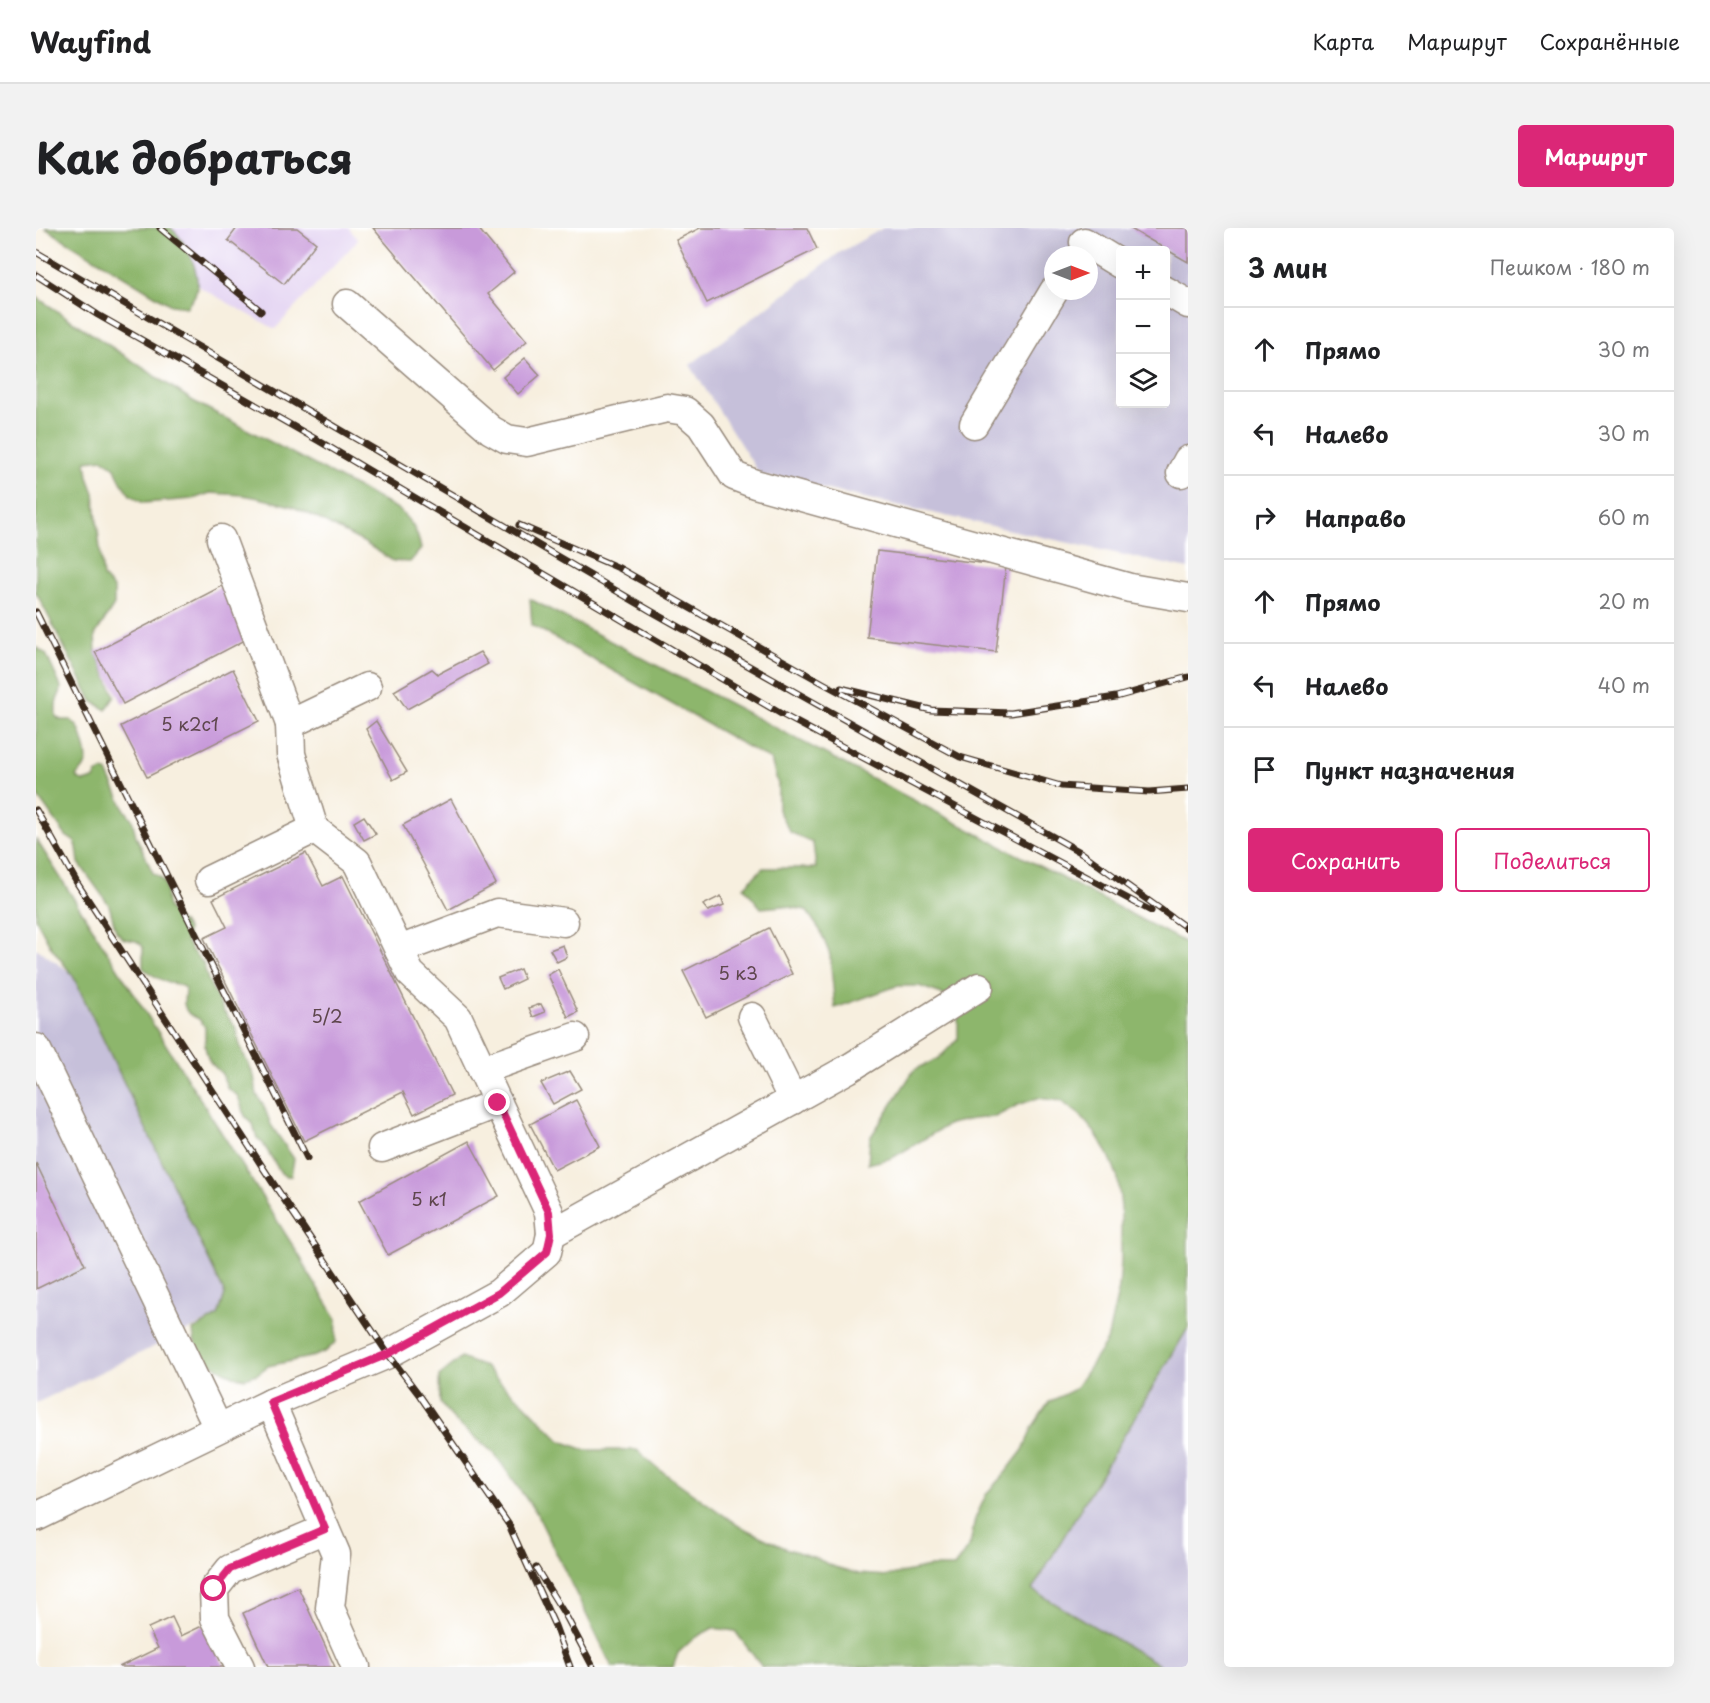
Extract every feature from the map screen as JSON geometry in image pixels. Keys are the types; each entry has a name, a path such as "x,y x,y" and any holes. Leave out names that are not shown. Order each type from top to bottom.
{"lane":[{"path":"1084,242 1116,262"},
{"path":"1170,293 1188,304"},
{"path":"974,424 1049,300"},
{"path":"347,304 491,430 507,439 527,442 667,408 685,411 700,425 734,476 755,484 1130,588 1188,598"},
{"path":"36,1517 271,1402 388,1354 499,1293 547,1252 551,1234 549,1212 458,1018 410,973 357,862 314,829 291,754 290,724 222,539"},
{"path":"290,724 367,687"},
{"path":"209,880 314,829"},
{"path":"399,950 497,913 564,922"},
{"path":"551,1234 848,1069 979,987"},
{"path":"752,1017 792,1100"},
{"path":"482,1070 575,1037"},
{"path":"36,1048 218,1428"},
{"path":"382,1148 498,1103"},
{"path":"271,1402 336,1554 330,1608 356,1667"},
{"path":"240,1667 215,1618 214,1589 230,1569 325,1529"}],"shaded area":[{"path":"171,228 349,228 358,240 275,329 196,285 196,277 176,232"},
{"path":"883,228 1188,228 1188,569 760,475 690,365 839,253"},
{"path":"36,948 71,973 225,1294 218,1316 36,1403"},
{"path":"1188,1328 1188,1667 1164,1667 1032,1590"}],"green space":[{"path":"45,228 171,228 182,241 192,259 197,278 195,295 187,307 171,305"},
{"path":"36,297 193,401 398,509 413,527 421,549 410,562 393,561 365,543 307,513 291,506 243,495 210,493 193,499 143,503 130,495 115,468 103,459 86,461 88,477 94,493 103,577 114,589 114,605 95,635 96,652 115,696 106,710 92,701 36,592"},
{"path":"530,599 1188,944 1188,1328 1032,1590 1163,1667 762,1667 735,1631 713,1628 694,1638 678,1653 673,1667 612,1667 537,1514 494,1453 456,1422 440,1403 439,1376 461,1358 485,1367 561,1441 585,1450 637,1450 656,1467 739,1526 785,1548 859,1574 887,1576 928,1567 954,1567 970,1545 975,1519 987,1493 1023,1450 1033,1426 1049,1402 1075,1389 1107,1341 1119,1288 1121,1208 1118,1179 1109,1155 1096,1134 1080,1115 1061,1101 1038,1098 995,1117 949,1124 892,1158 868,1164 870,1138 914,1070 939,1058 958,1039 958,1013 942,994 919,986 897,986 835,1008 830,955 820,930 806,910 783,906 761,908 744,887 763,868 816,868 813,843 790,832 778,810 778,784 771,760 532,625"},
{"path":"36,647 46,654 61,687 56,704 56,717 61,720 71,720 78,727 86,751 86,764 76,776 80,780 87,781 95,778 96,774 102,771 107,772 125,810 132,819 136,836 153,873 164,881 168,906 187,929 186,941 203,963 208,980 224,1012 235,1026 241,1049 254,1076 257,1095 271,1125 294,1159 291,1176 281,1173 262,1142 257,1138 253,1124 245,1116 238,1096 228,1089 222,1074 210,1062 205,1047 205,1027 199,1019 186,1010 185,988 159,979 143,968 141,944 124,939 116,931 109,905 79,863 75,842 66,836 36,794"},
{"path":"36,839 337,1319 336,1342 326,1351 315,1356 268,1366 257,1374 245,1378 233,1376 203,1359 194,1340 193,1330 218,1316 225,1294 73,976 51,947 36,919"}],"building":[{"path":"237,228 297,228 316,243 284,284 228,240"},
{"path":"373,228 478,228 514,272 488,294 527,341 493,370"},
{"path":"700,228 807,228 817,249 707,303 676,240"},
{"path":"1129,228 1188,228 1188,262 1170,252 1170,246 1160,246"},
{"path":"525,358 540,375 518,394 503,377"},
{"path":"877,551 1006,566 996,652 867,637"},
{"path":"224,585 251,637 123,704 95,652"},
{"path":"480,652 488,664 407,709 394,691 432,669 438,674"},
{"path":"233,669 259,721 147,777 121,726"},
{"path":"376,721 407,772 393,780 366,729"},
{"path":"451,799 496,884 448,910 403,825"},
{"path":"364,816 376,834 364,840 354,822"},
{"path":"306,853 323,886 343,876 452,1095 414,1114 403,1092 304,1141 204,938 227,927 213,899"},
{"path":"721,896 724,905 708,911 703,905"},
{"path":"769,928 792,974 706,1017 683,971"},
{"path":"563,945 567,957 557,962 550,950"},
{"path":"520,969 524,979 503,989 498,978"},
{"path":"558,969 578,1012 568,1017 548,975"},
{"path":"541,1004 545,1012 533,1017 529,1008"},
{"path":"570,1071 581,1089 553,1104 541,1083"},
{"path":"576,1100 600,1146 554,1170 530,1124"},
{"path":"469,1141 499,1196 388,1255 359,1201"},
{"path":"36,1163 85,1265 36,1289"},
{"path":"298,1587 335,1667 268,1667 243,1613"},
{"path":"172,1617 181,1636 204,1625 225,1667 119,1667 158,1648 148,1628"}],"railway":[{"path":"160,228 261,311"},
{"path":"36,252 651,611 1082,853 1188,929"},
{"path":"36,275 98,315 319,441 783,715 1151,911"},
{"path":"519,525 619,568 960,757 1061,786 1149,792 1188,789"},
{"path":"36,612 307,1158"},
{"path":"841,688 931,710 1011,713 1116,697 1188,677"},
{"path":"36,810 77,883 273,1183 388,1354 420,1396 509,1525 555,1626 570,1667"},
{"path":"536,1568 567,1618 593,1667"}],"route":[{"path":"214,1589 230,1569 325,1529 271,1402 388,1354 499,1293 547,1252 551,1234 549,1212 498,1103"}]}
